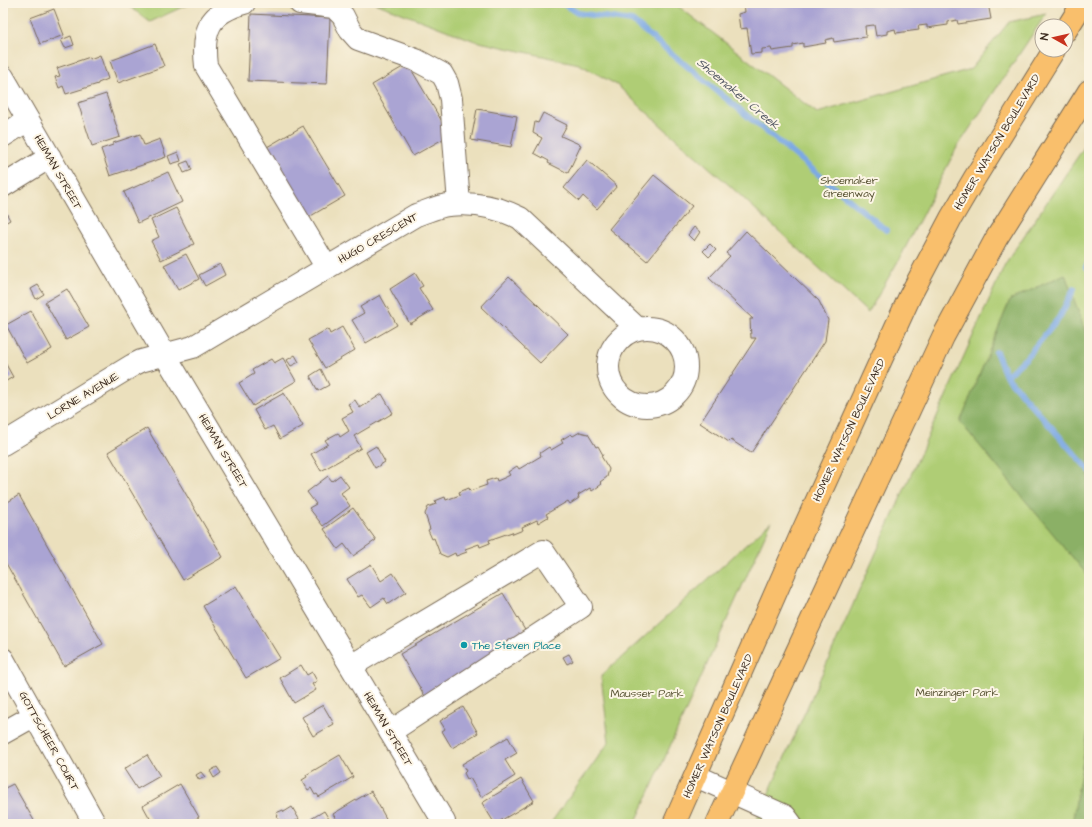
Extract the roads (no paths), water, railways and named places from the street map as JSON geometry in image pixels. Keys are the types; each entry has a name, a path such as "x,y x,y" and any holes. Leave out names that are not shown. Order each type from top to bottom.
{"main road":[{"path":"1074,18 1083,3"},
{"name":"HOMER WATSON BOULEVARD","path":"674,824 801,535 910,296 951,218 1049,58"},
{"path":"717,824 943,337 996,239 1089,91"}],"street":[{"path":"244,3 222,12 210,24 206,34 204,51 206,66 327,268"},
{"path":"300,3 334,7 343,16 350,30 358,39 416,60 442,74 447,83 451,99 459,204"},
{"name":"HEIMAN STREET","path":"3,77 444,824"},
{"path":"3,136 28,120"},
{"path":"3,186 50,157"},
{"name":"HUGO CRESCENT","path":"166,354 194,347 416,215 447,205 459,204 482,204 508,212 520,218 638,329"},
{"name":"LORNE AVENUE","path":"3,444 133,365 141,361 166,354"},
{"path":"351,666 543,551 580,607 390,732"},
{"name":"GOTTSCHEER COURT","path":"3,659 95,824"},
{"path":"3,733 35,715"},
{"path":"696,776 785,816 791,824"}],"waterway":[{"name":"Shoemaker Creek","path":"562,3 578,13 632,21 886,230"},
{"path":"1086,267 1089,263"},
{"path":"1006,376 1026,358 1059,318 1074,289"},
{"name":"Shoemaker Creek","path":"996,352 1006,376 1089,470"}],"place":[{"name":"The Steven Place","path":"464,645"}],"park label":[{"name":"Shoemaker Greenway","path":"849,186"},
{"name":"Meinzinger Park","path":"957,692"},
{"name":"Mausser Park","path":"647,693"}]}
